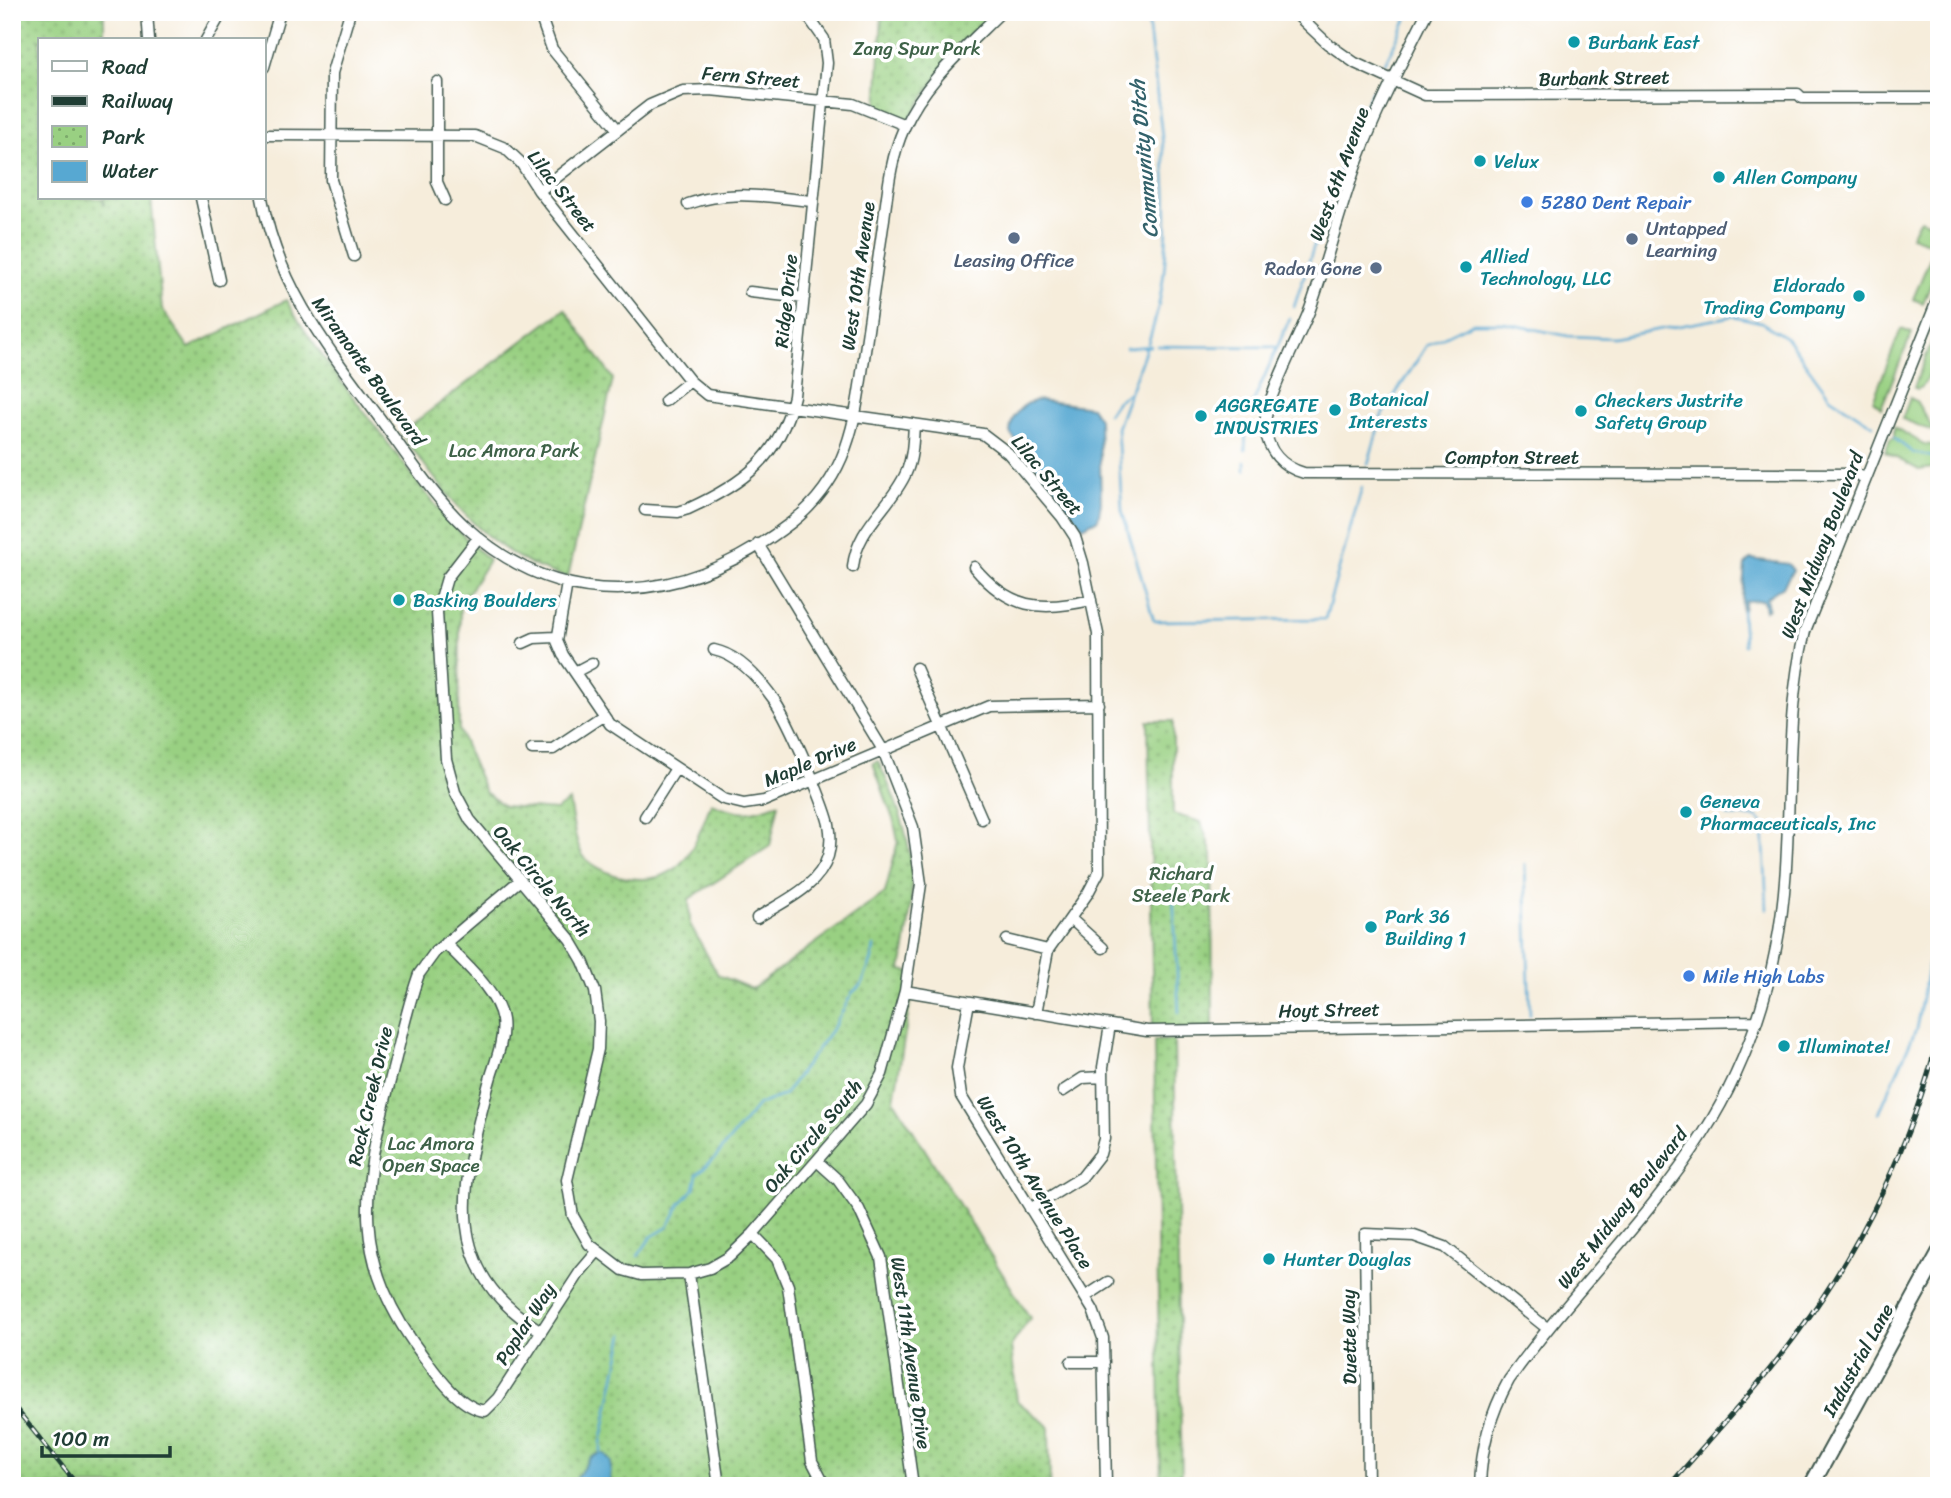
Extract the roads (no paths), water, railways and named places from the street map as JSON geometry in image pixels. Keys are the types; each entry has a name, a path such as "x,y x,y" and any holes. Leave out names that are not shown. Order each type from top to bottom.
{"street":[{"path":"147,12 149,38"},
{"path":"207,38 222,12"},
{"path":"266,59 280,12"},
{"path":"350,12 334,58 331,134 332,189 354,256"},
{"path":"539,12 552,49 618,130"},
{"name":"Ridge Drive","path":"645,510 678,512 688,509 746,475 777,444 792,405 823,101 826,44 820,30 805,12"},
{"name":"West 10th Avenue","path":"758,544 802,514 824,489 845,453 856,416 888,183 905,125 935,79 1002,12"},
{"name":"Burbank Street","path":"1294,12 1338,52 1418,93 1442,97 1798,94 1802,98 1939,99"},
{"name":"West 6th Avenue","path":"1292,351 1328,256 1359,156 1427,12"},
{"path":"437,82 437,182 445,200"},
{"name":"Fern Street","path":"539,191 656,101 683,91 710,90 864,107 905,125"},
{"name":"Lilac Street","path":"266,135 475,136 491,140 521,163 539,191 690,381 707,395 983,434 1008,453 1075,537 1098,634 1100,863 1088,893 1048,950 1036,1013"},
{"path":"688,204 721,195 739,194 813,201"},
{"path":"201,200 219,279"},
{"name":"Miramonte Boulevard","path":"262,200 275,252 307,319 449,508 478,538 518,565 566,583 618,590 658,587 705,573 758,544"},
{"path":"750,292 804,298"},
{"name":"West Midway Boulevard","path":"1480,1486 1484,1441 1497,1400 1516,1370 1695,1146 1732,1083 1756,1021 1772,971 1779,927 1800,652 1807,623 1939,296"},
{"name":"Compton Street","path":"1292,351 1265,420 1271,449 1286,466 1299,472 1856,474 1865,478"},
{"path":"665,401 690,381"},
{"path":"853,567 859,540 906,472 911,458 914,424"},
{"name":"Oak Circle North","path":"478,538 454,565 438,601 436,629 444,743 450,777 461,805 482,836 577,949 597,1000 598,1049 566,1180 573,1216 597,1252"},
{"name":"Oak Circle South","path":"597,1252 623,1270 641,1275 689,1274 729,1257 753,1234 866,1104 877,1087 905,991 919,908 919,859 913,827 883,750 758,544"},
{"path":"974,567 1004,595 1031,606 1064,606 1091,600"},
{"path":"523,643 534,638 556,637 566,583"},
{"name":"Maple Drive","path":"556,637 575,672 604,715 621,734 723,799 744,804 764,801 989,706 1099,704"},
{"path":"714,650 729,653 770,695 782,714 829,824 831,840 828,857 820,872 807,886 757,918"},
{"path":"575,672 592,663"},
{"path":"916,668 982,819"},
{"path":"532,749 553,749 604,715"},
{"path":"645,817 675,769"},
{"name":"Rock Creek Drive","path":"482,1411 438,1378 404,1330 377,1271 368,1226 367,1193 372,1147 415,985 424,965 445,943 520,880"},
{"path":"1071,919 1103,948"},
{"path":"1007,940 1048,950"},
{"path":"445,943 491,996 502,1023 466,1174 464,1208 469,1239 481,1270 497,1294 516,1314 541,1331"},
{"name":"Hoyt Street","path":"905,991 1147,1031 1756,1021"},
{"name":"West 10th Avenue Place","path":"969,1002 957,1068 958,1087 969,1111 1099,1322 1104,1362 1107,1486"},
{"path":"1030,1209 1082,1177 1097,1158 1104,1139 1103,1077 1110,1026"},
{"path":"1062,1091 1083,1078 1103,1077"},
{"name":"West 11th Avenue Drive","path":"817,1161 838,1180 859,1209 881,1257 913,1486"},
{"path":"753,1234 776,1259 788,1286 812,1461 825,1486"},
{"name":"Duette Way","path":"1368,1486 1365,1234 1414,1236 1445,1247 1548,1329"},
{"name":"Poplar Way","path":"482,1411 489,1410 498,1398 597,1252"},
{"name":"Industrial Lane","path":"1811,1486 1939,1253"},
{"path":"689,1274 719,1486"},
{"name":"West 10th Avenue Place","path":"1085,1297 1108,1282"},
{"path":"1071,1363 1104,1362"}],"water":[{"path":"1039,400 1091,407 1099,419 1101,503 1098,519 1083,527 1010,433 1012,421 1018,411"},
{"path":"1751,559 1788,564 1793,570 1783,586 1766,598 1768,608 1765,610 1763,600 1745,601 1741,610 1745,565"},
{"path":"605,1454 611,1462 610,1486 571,1486 590,1458"}],"waterway":[{"name":"Community Ditch","path":"1147,12 1162,136 1167,221 1159,303 1148,343"},
{"path":"1385,63 1410,12"},
{"path":"1350,140 1372,90"},
{"path":"1294,307 1345,151"},
{"name":"Community Ditch","path":"1368,464 1382,415 1427,345 1472,323 1504,323 1568,336 1613,338 1733,316 1761,322 1787,338 1830,397 1873,425"},
{"path":"1249,412 1290,318"},
{"path":"1126,348 1151,346"},
{"path":"1157,346 1275,347"},
{"name":"Community Ditch","path":"1146,348 1117,428 1122,510 1154,621 1325,619 1362,487"},
{"path":"1108,414 1117,401 1130,392"},
{"path":"1245,450 1246,431"},
{"name":"Community Ditch","path":"1894,438 1913,453 1939,458"},
{"path":"1245,461 1245,470"},
{"path":"1742,610 1744,645"},
{"path":"1727,816 1757,817 1763,824 1767,909"},
{"path":"1525,864 1530,1015"},
{"name":"Community Ditch","path":"1879,1113 1916,1029 1935,931 1939,882"},
{"path":"1173,890 1179,1013"},
{"path":"638,1256 651,1237 668,1227 680,1204 694,1189 697,1174 715,1158 758,1105 784,1095 835,1025 852,993 862,984 874,946"},
{"path":"601,1454 624,1334"}],"railway":[{"path":"1669,1486 1784,1351 1844,1263 1865,1227 1900,1152 1915,1114 1939,1035"},
{"path":"12,1404 78,1486"}],"place":[{"name":"Burbank East","path":"1574,42"},
{"name":"Velux","path":"1480,161"},
{"name":"Allen Company","path":"1719,177"},
{"name":"5280 Dent Repair","path":"1527,202"},
{"name":"Leasing Office","path":"1014,238"},
{"name":"Untapped Learning","path":"1632,239"},
{"name":"Allied Technology, LLC","path":"1466,267"},
{"name":"Radon Gone","path":"1376,268"},
{"name":"Eldorado Trading Company","path":"1859,296"},
{"name":"Botanical Interests","path":"1335,410"},
{"name":"Checkers Justrite Safety Group","path":"1581,411"},
{"name":"AGGREGATE INDUSTRIES","path":"1201,416"},
{"name":"Basking Boulders","path":"399,600"},
{"name":"Geneva Pharmaceuticals, Inc","path":"1686,812"},
{"name":"Park 36 Building 1","path":"1371,927"},
{"name":"Mile High Labs","path":"1689,976"},
{"name":"Illuminate!","path":"1784,1046"},
{"name":"Hunter Douglas","path":"1269,1259"}],"park label":[{"name":"Zang Spur Park","path":"917,48"},
{"name":"Lac Amora Park","path":"514,450"},
{"name":"Richard Steele Park","path":"1181,884"},
{"name":"Lac Amora Open Space","path":"431,1154"}]}
